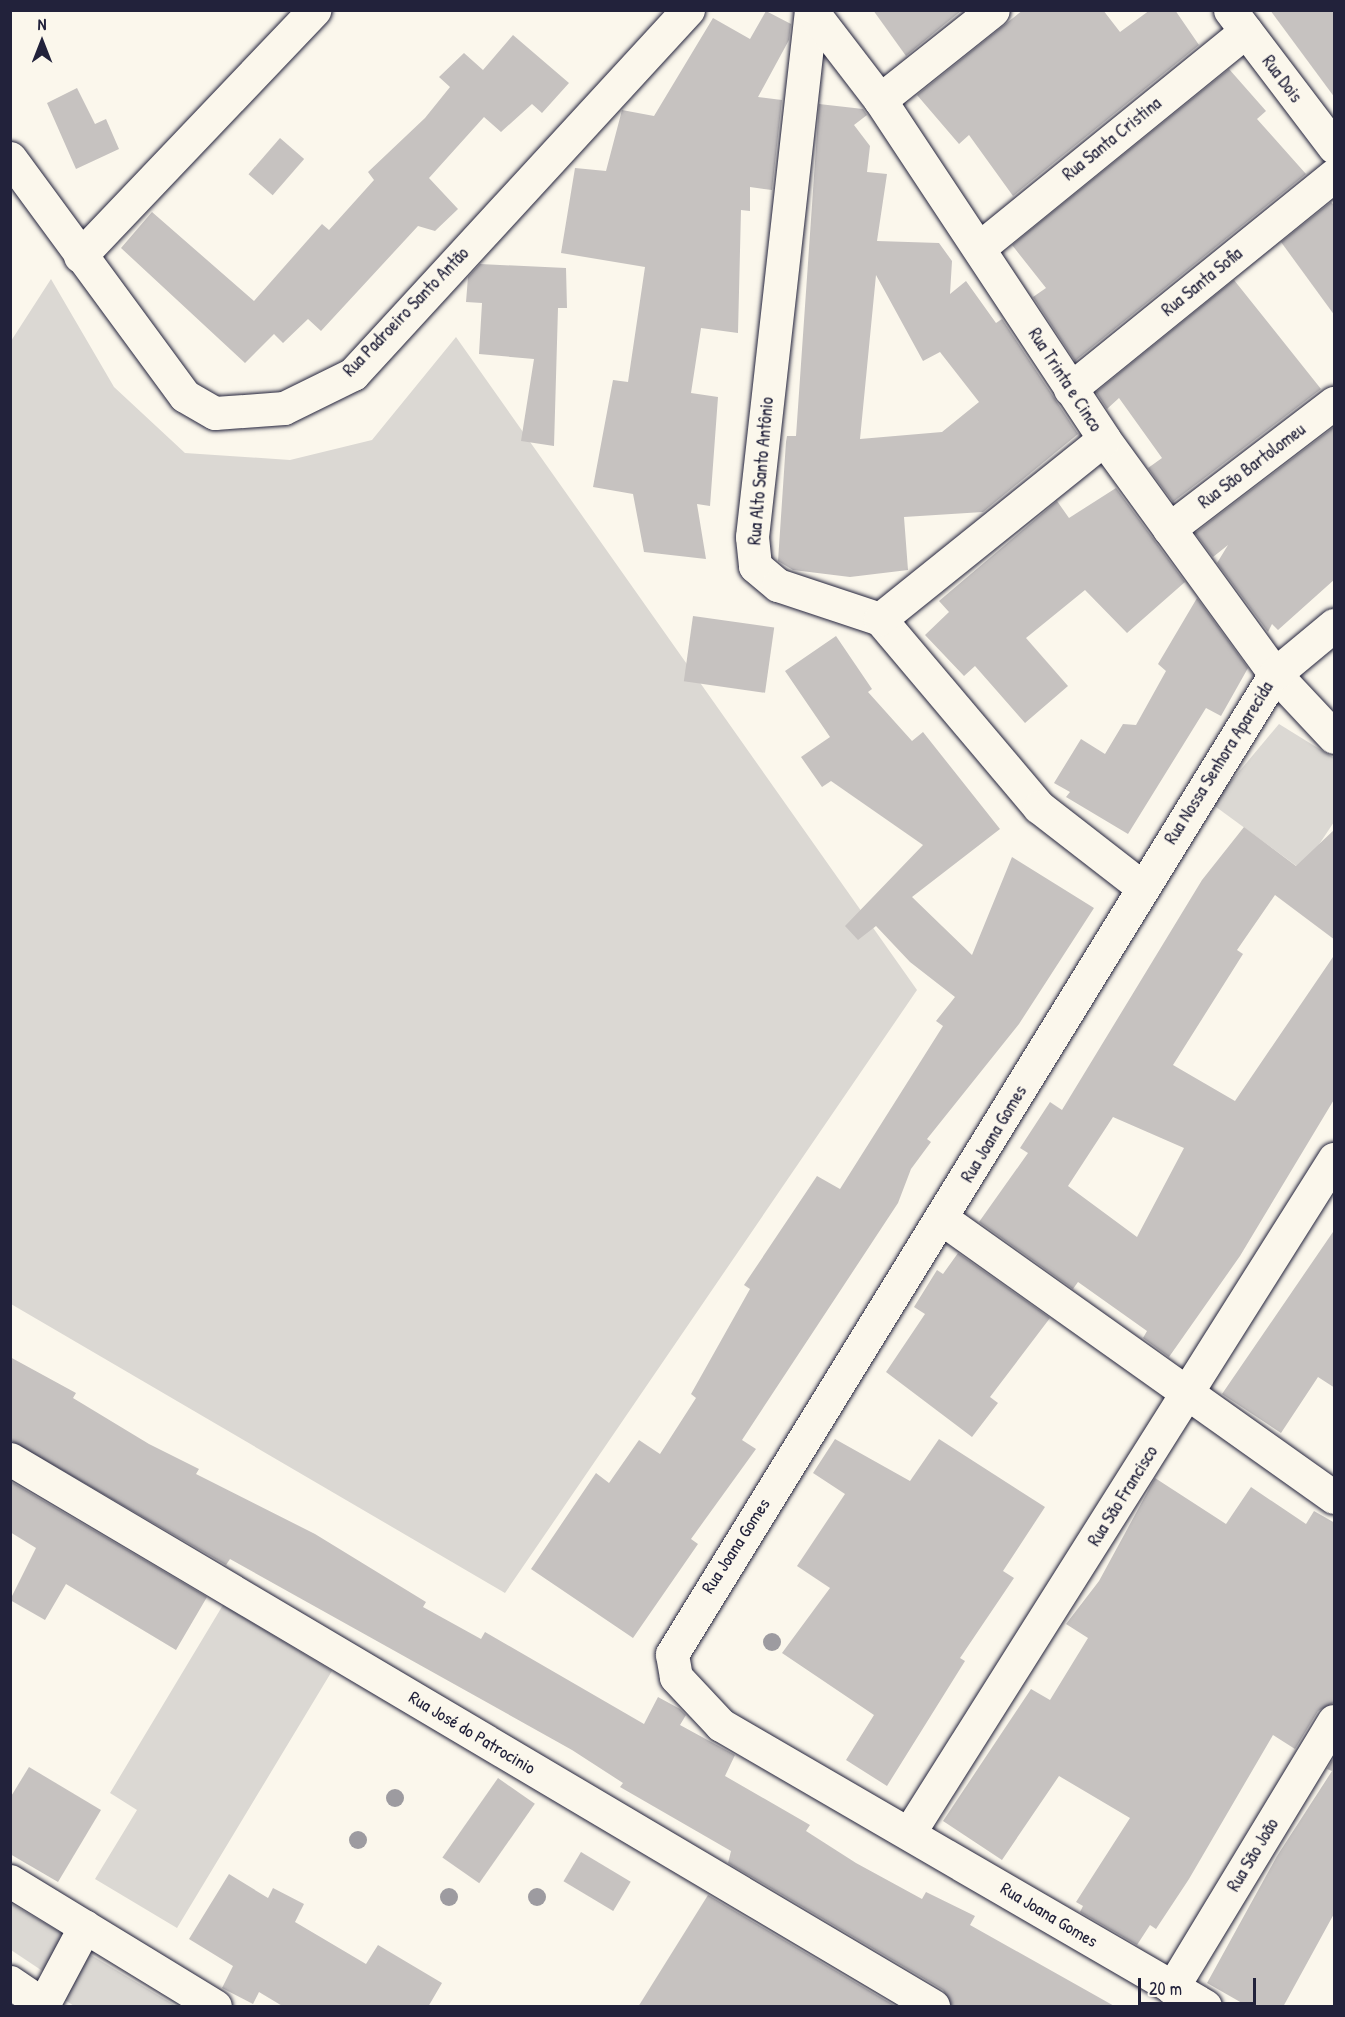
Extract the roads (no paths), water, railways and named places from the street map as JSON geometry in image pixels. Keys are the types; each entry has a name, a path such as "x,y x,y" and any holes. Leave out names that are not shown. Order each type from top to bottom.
{"street":[{"path":"80,256 314,10"},
{"name":"Rua Padroeiro Santo Antão","path":"10,158 185,396 215,413 284,408 310,399 352,374 688,10"},
{"name":"Rua Trinta e Cinco","path":"811,10 880,100 980,248 1104,439 1275,674 1335,737"},
{"name":"Rua Alto Santo Antônio","path":"811,10 752,537 755,566 778,585 880,619"},
{"path":"880,100 993,10"},
{"name":"Rua Dois","path":"1238,21 1335,147"},
{"name":"Rua Santa Cristina","path":"980,248 1238,21"},
{"name":"Rua Santa Sofia","path":"1070,389 1335,175"},
{"name":"Rua São Bartolomeu","path":"1169,529 1335,403"},
{"path":"1104,439 880,619 1039,807 1142,885"},
{"name":"Rua Nossa Senhora Aparecida","path":"1142,885 1275,674 1335,625"},
{"name":"Rua Joana Gomes","path":"1142,885 944,1220 672,1654 676,1677 721,1725 1205,2007"},
{"name":"Rua São Francisco","path":"909,1833 1335,1159"},
{"path":"944,1220 1335,1497"},
{"name":"Rua José do Patrocinio","path":"10,1459 933,2007"},
{"name":"Rua São João","path":"1172,1988 1335,1721"},
{"path":"10,1881 215,2007"},
{"path":"10,1982 44,2006 85,1926"}]}
